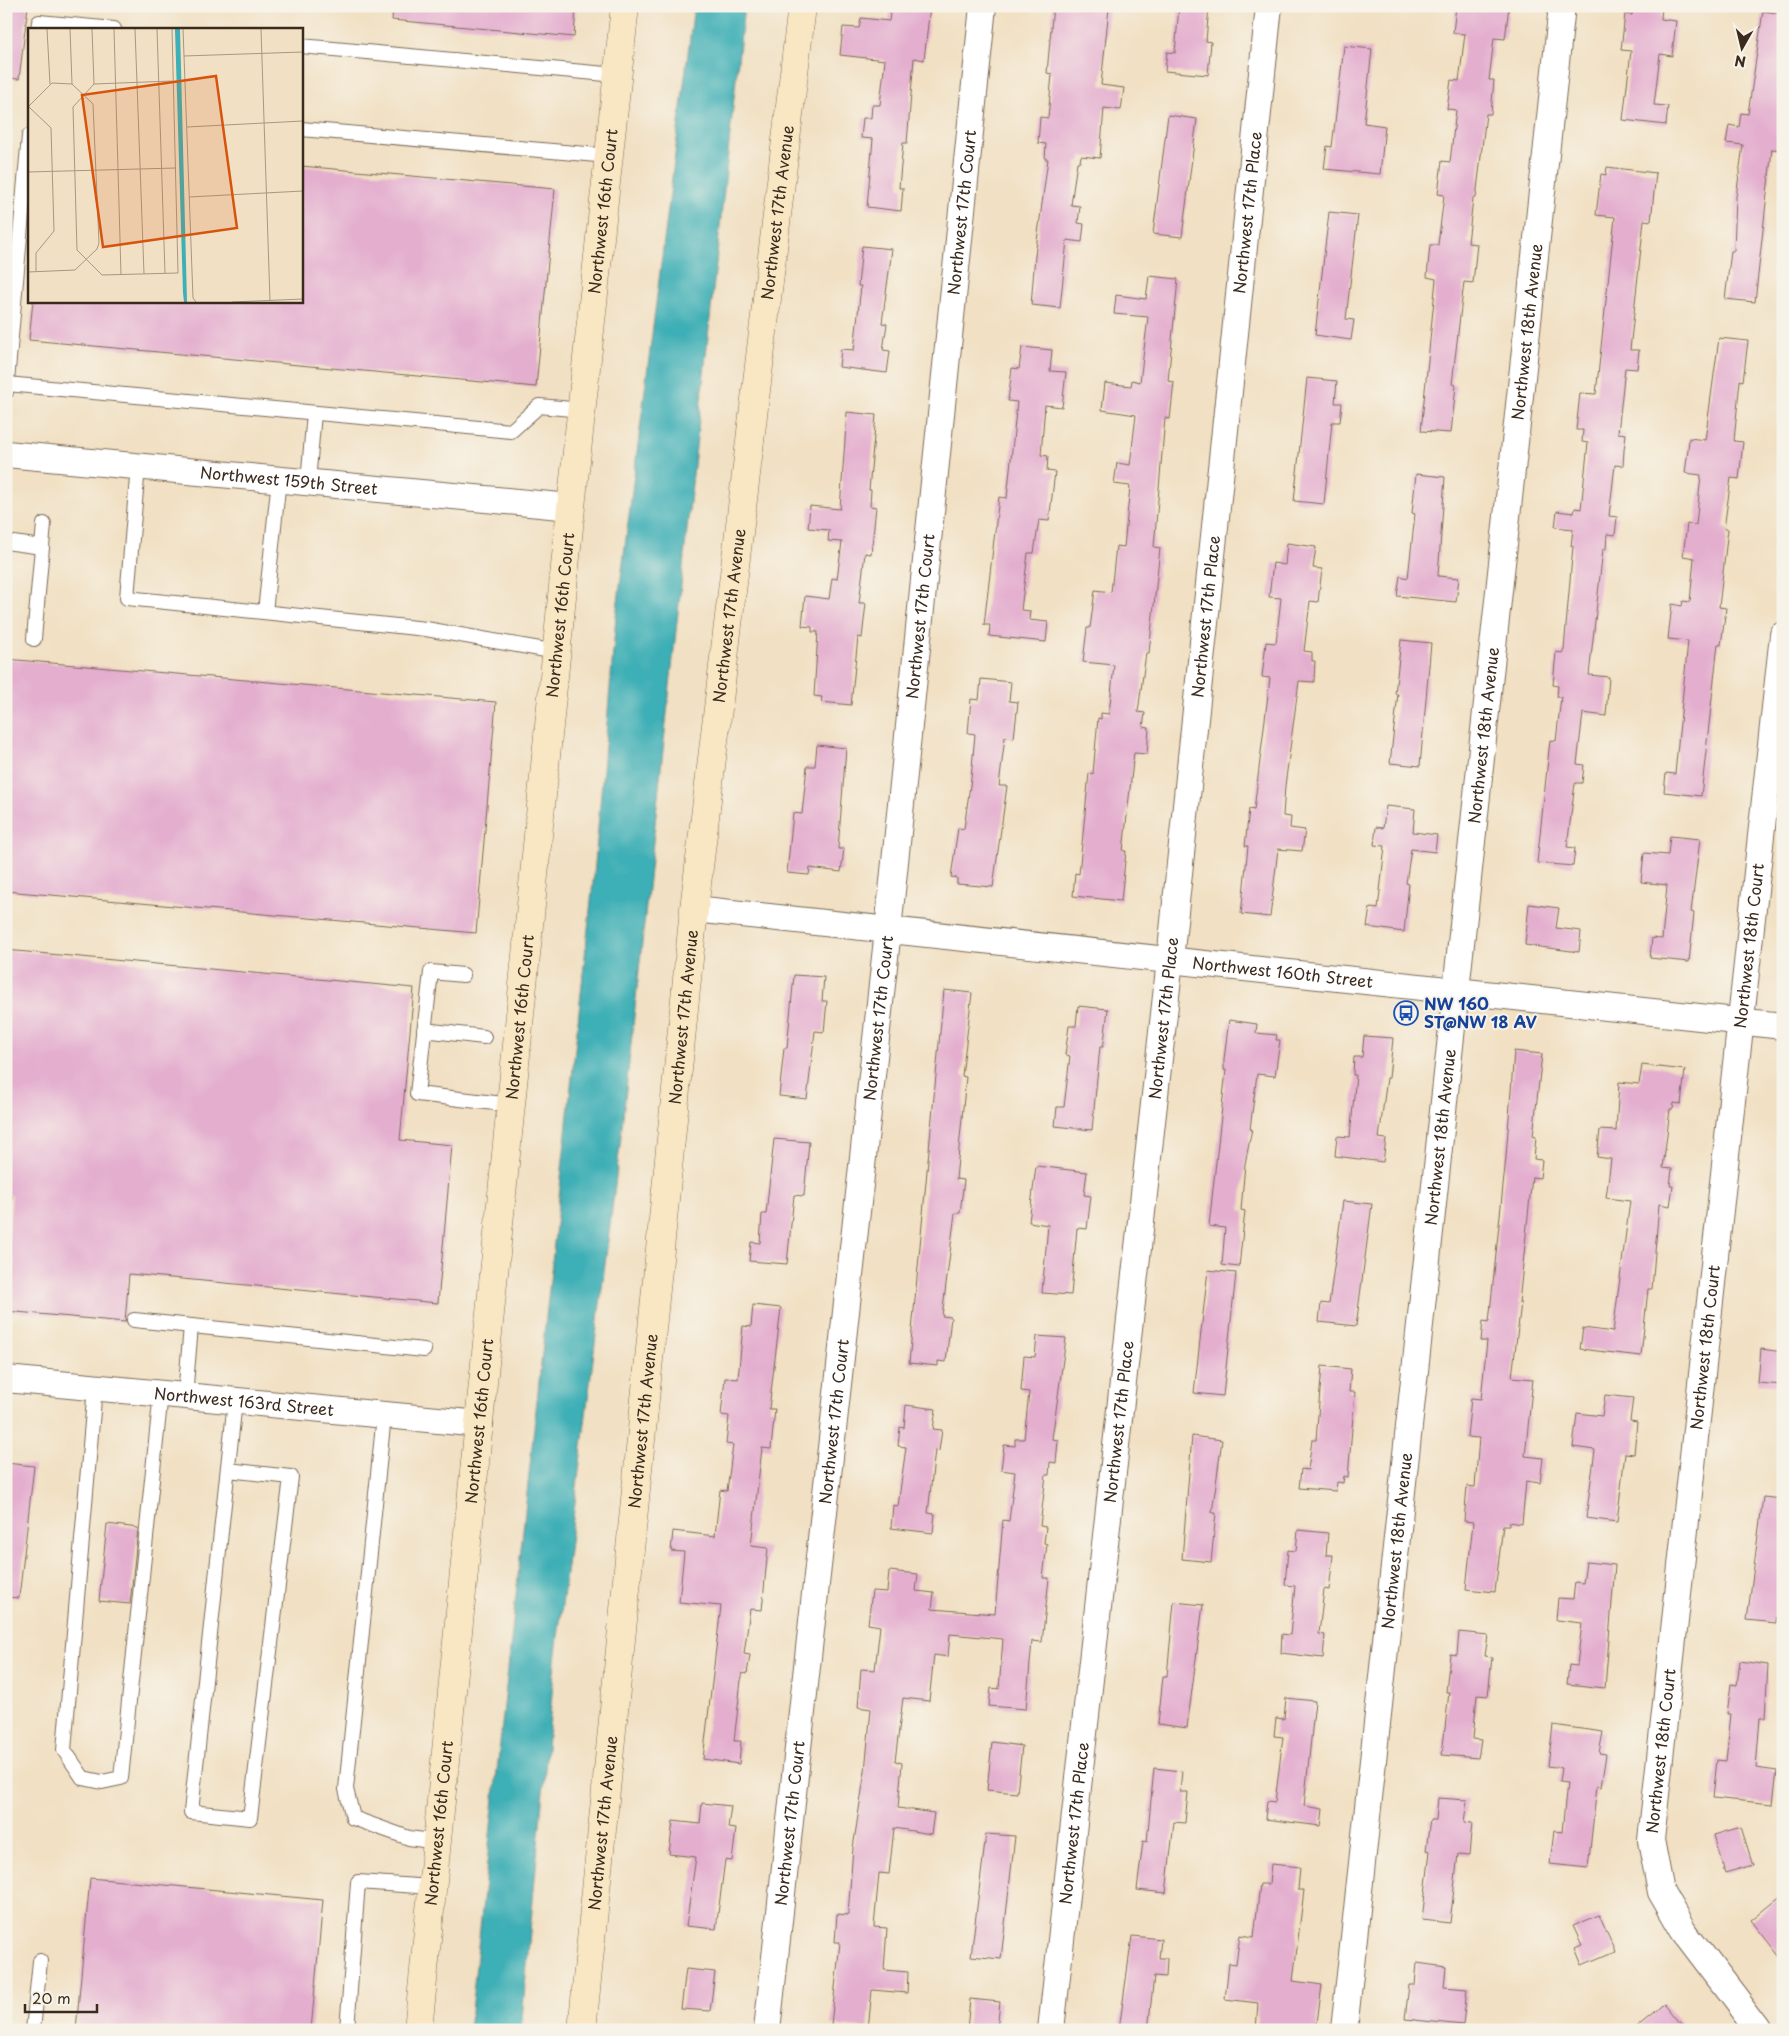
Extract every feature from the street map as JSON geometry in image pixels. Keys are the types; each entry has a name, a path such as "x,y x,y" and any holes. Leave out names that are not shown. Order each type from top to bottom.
{"street":[{"name":"Northwest 16th Court","path":"418,2030 557,652 625,6"},
{"name":"Northwest 17th Avenue","path":"582,2030 694,909 802,6"},
{"name":"Northwest 17th Court","path":"767,2030 888,930 983,6"},
{"name":"Northwest 17th Place","path":"1051,2030 1170,960 1269,6"},
{"name":"Northwest 18th Avenue","path":"1344,2030 1562,6"},
{"name":"Northwest 159th Street","path":"6,454 572,507"},
{"name":"Northwest 18th Court","path":"1759,2030 1683,1930 1661,1892 1651,1840 1783,635"},
{"name":"Northwest 160th Street","path":"694,909 1783,1026"},
{"name":"Northwest 163rd Street","path":"6,1378 480,1424"}],"lane":[{"path":"38,28 39,22 103,28"},
{"path":"302,46 618,75"},
{"path":"302,129 609,156"},
{"path":"28,148 7,389 314,413 512,431 527,415 539,406 582,410"},
{"path":"308,482 314,413"},
{"path":"138,466 127,598 426,629 557,652"},
{"path":"265,612 279,480"},
{"path":"34,639 44,524"},
{"path":"6,542 42,547"},
{"path":"463,975 431,972 417,1094 512,1105"},
{"path":"424,1030 484,1037"},
{"path":"134,1320 424,1350"},
{"path":"95,1387 64,1750 83,1778 102,1782 120,1778 173,1394 191,1326"},
{"path":"228,1470 291,1477 250,1818 191,1812 235,1400"},
{"path":"384,1414 346,1789 353,1818 409,1838 437,1842"},
{"path":"347,2030 358,1882 432,1887"},
{"path":"33,2030 40,1961"}],"water":[{"path":"694,6 744,6 620,1145 555,1661 521,2030 469,2030 595,864 616,617"}],"building":[{"path":"6,6 28,6 19,79 6,78"},
{"path":"393,6 576,6 574,37 392,20"},
{"path":"891,6 930,6 924,60 914,58 907,143 903,143 899,188 903,188 901,211 867,207 873,139 861,138 863,118 871,118 872,105 880,105 885,60 840,55 843,27 859,28 861,18 889,21"},
{"path":"1053,6 1109,8 1101,85 1124,88 1121,110 1104,108 1100,158 1081,156 1080,162 1077,162 1071,205 1080,206 1078,223 1084,224 1082,242 1067,240 1060,308 1031,305 1035,256 1048,159 1045,159 1046,144 1038,143 1040,117 1048,118 1052,74 1047,73"},
{"path":"1179,6 1209,6 1206,41 1211,42 1208,75 1165,71 1167,52 1175,53"},
{"path":"1456,6 1509,6 1505,39 1494,38 1489,80 1494,80 1491,114 1486,114 1476,198 1473,198 1468,243 1477,244 1473,283 1464,282 1452,384 1456,385 1451,433 1421,431 1436,279 1427,277 1430,245 1438,245 1444,195 1438,194 1442,161 1450,162 1456,110 1447,109 1451,80 1459,81 1465,34 1453,33"},
{"path":"1633,6 1662,6 1661,19 1676,21 1672,56 1660,54 1654,105 1668,106 1666,125 1623,120 1631,51 1621,50 1625,14 1632,15"},
{"path":"1763,11 1783,14 1783,73 1778,114 1783,114 1783,150 1772,149 1755,302 1725,299 1731,251 1734,251 1736,197 1743,145 1726,143 1729,125 1739,127 1741,113 1748,114"},
{"path":"1344,46 1372,49 1364,123 1385,126 1380,174 1324,169 1327,146 1332,147"},
{"path":"1168,115 1197,119 1182,237 1153,234"},
{"path":"302,166 555,189 536,387 29,340 33,302 302,302"},
{"path":"1607,167 1656,173 1651,221 1644,220 1630,350 1639,350 1637,369 1625,368 1618,433 1626,434 1623,466 1615,465 1609,516 1617,517 1615,535 1607,534 1606,549 1603,549 1589,675 1609,677 1606,716 1583,713 1577,764 1584,765 1582,783 1575,783 1567,847 1575,848 1573,866 1537,863 1550,740 1556,741 1561,697 1557,697 1558,686 1553,685 1556,652 1562,653 1564,649 1573,546 1571,546 1573,529 1555,527 1557,511 1574,513 1575,508 1581,509 1588,443 1582,442 1583,430 1576,430 1580,393 1596,394 1615,217 1596,215 1601,174 1606,175"},
{"path":"1329,212 1358,215 1346,319 1354,320 1351,340 1315,335"},
{"path":"862,246 892,249 882,323 887,324 883,350 890,351 887,373 839,367 841,349 854,350 861,286 858,286"},
{"path":"1149,276 1178,279 1168,381 1174,382 1170,419 1165,418 1154,547 1160,548 1149,653 1146,653 1138,712 1145,713 1143,727 1149,728 1147,754 1134,753 1123,851 1126,851 1121,901 1073,896 1075,873 1079,874 1089,773 1093,774 1098,718 1101,719 1101,713 1109,714 1114,665 1083,662 1087,628 1090,628 1095,590 1111,592 1116,546 1124,547 1130,486 1114,484 1117,463 1130,465 1136,415 1102,410 1105,383 1131,386 1132,380 1140,382 1148,317 1114,314 1116,295 1146,299"},
{"path":"1719,338 1748,341 1743,381 1740,380 1734,441 1743,442 1739,479 1731,478 1724,529 1728,529 1719,607 1726,608 1721,645 1718,644 1701,796 1664,792 1666,773 1675,774 1688,641 1668,639 1672,604 1682,606 1683,601 1690,602 1694,558 1683,556 1687,524 1696,525 1701,475 1685,473 1689,438 1705,440"},
{"path":"1022,347 1052,350 1050,371 1066,372 1062,407 1045,405 1041,455 1048,456 1047,471 1055,472 1049,521 1039,520 1034,553 1028,553 1021,610 1030,611 1029,620 1048,622 1046,642 989,636 990,625 984,625 999,497 1007,498 1017,402 1008,401 1012,368 1019,369"},
{"path":"1307,378 1337,381 1335,403 1342,403 1340,422 1332,422 1324,504 1294,501"},
{"path":"847,412 876,415 869,490 871,490 870,506 876,507 871,554 865,553 859,603 866,603 862,638 858,637 851,705 821,702 822,697 814,696 818,632 812,632 812,627 802,626 805,596 829,599 832,578 837,579 842,542 828,541 829,530 808,528 810,506 840,509"},
{"path":"1416,474 1445,477 1438,576 1459,578 1456,602 1397,596 1400,576 1408,578 1415,514 1412,513"},
{"path":"1287,543 1316,547 1313,568 1322,569 1318,602 1310,601 1304,651 1312,652 1312,661 1315,661 1314,682 1299,681 1285,786 1283,816 1291,817 1290,828 1305,830 1302,851 1278,849 1270,917 1241,914 1248,846 1245,846 1249,809 1254,810 1270,678 1262,677 1266,642 1276,643 1281,598 1269,597 1273,563 1285,565"},
{"path":"1401,640 1431,643 1420,766 1390,763 1398,694 1395,694"},
{"path":"6,659 496,702 476,933 6,891"},
{"path":"981,679 1011,682 1009,701 1018,702 1014,738 1005,737 999,786 1007,786 993,887 957,884 957,878 951,877 958,828 964,829 971,778 975,734 968,733 971,699 979,700"},
{"path":"817,745 846,748 838,849 844,849 841,872 810,868 809,875 787,873 793,813 802,814 807,766 815,766"},
{"path":"1386,806 1415,809 1413,832 1437,835 1435,852 1411,849 1406,883 1409,884 1404,932 1367,927 1370,908 1378,909 1385,846 1374,845 1376,827 1383,828"},
{"path":"1670,836 1700,839 1691,912 1694,913 1689,962 1650,958 1652,938 1662,939 1667,885 1641,882 1644,853 1668,855"},
{"path":"1529,904 1559,908 1556,928 1581,931 1579,952 1525,945"},
{"path":"6,950 414,988 400,1140 452,1145 438,1303 129,1274 125,1322 6,1311 6,1260 12,1195 6,1195"},
{"path":"794,975 824,977 822,1001 827,1001 824,1032 815,1031 807,1099 779,1096 784,1048 787,1048"},
{"path":"944,990 972,993 962,1076 966,1077 956,1179 964,1180 960,1213 955,1213 942,1316 951,1317 946,1362 938,1361 938,1366 909,1363"},
{"path":"1078,1006 1108,1009 1103,1047 1100,1047 1092,1130 1055,1126 1057,1107 1064,1107 1070,1056 1065,1055 1069,1026 1076,1026"},
{"path":"1229,1020 1257,1024 1256,1033 1277,1035 1276,1040 1280,1040 1275,1076 1257,1074 1250,1129 1252,1129 1245,1164 1241,1210 1245,1211 1239,1267 1222,1265 1225,1228 1209,1226 1226,1070 1224,1070 1224,1059"},
{"path":"1364,1036 1393,1038 1389,1078 1387,1078 1379,1138 1386,1139 1383,1162 1335,1156 1337,1136 1350,1137 1356,1075 1353,1075 1354,1057 1362,1057"},
{"path":"1514,1051 1542,1054 1533,1136 1536,1137 1534,1159 1542,1160 1540,1178 1532,1177 1519,1303 1521,1303 1512,1377 1533,1379 1525,1456 1543,1458 1540,1483 1526,1481 1522,1524 1509,1522 1509,1525 1503,1525 1495,1592 1466,1589 1473,1522 1464,1521 1467,1486 1475,1487 1479,1438 1467,1437 1471,1398 1481,1399 1487,1341 1481,1341 1483,1321 1489,1322 1506,1157"},
{"path":"1642,1065 1685,1070 1681,1104 1674,1103 1673,1109 1670,1109 1663,1168 1672,1169 1670,1186 1673,1186 1670,1206 1659,1204 1652,1289 1648,1289 1641,1356 1580,1349 1583,1328 1613,1332 1630,1201 1606,1198 1611,1159 1597,1157 1600,1130 1616,1131 1619,1082 1639,1084"},
{"path":"774,1139 809,1142 804,1196 794,1195 787,1264 749,1261 751,1242 760,1243 762,1214 766,1214"},
{"path":"1036,1166 1087,1172 1084,1195 1091,1196 1087,1229 1077,1228 1071,1295 1042,1293 1048,1225 1029,1222"},
{"path":"1343,1201 1372,1204 1356,1326 1319,1322 1321,1303 1329,1304"},
{"path":"1208,1270 1236,1273 1223,1396 1194,1393"},
{"path":"753,1305 781,1308 769,1409 775,1409 771,1449 762,1448 751,1546 768,1548 762,1610 750,1609 744,1654 750,1655 747,1674 743,1673 741,1680 734,1741 741,1741 739,1764 703,1759 721,1606 679,1602 684,1552 671,1551 673,1531 715,1536 720,1490 727,1491 733,1445 726,1444 729,1416 721,1415 725,1378 738,1379 743,1326 751,1327"},
{"path":"1037,1336 1066,1338 1052,1439 1058,1440 1056,1463 1050,1462 1049,1475 1046,1475 1040,1526 1046,1527 1044,1543 1047,1544 1043,1578 1049,1578 1042,1642 1032,1641 1026,1709 989,1706 991,1688 999,1689 1003,1639 950,1634 948,1657 934,1655 929,1701 903,1698 895,1761 902,1763 898,1808 934,1813 931,1834 894,1828 889,1874 879,1873 874,1927 887,1928 884,1970 908,1972 907,1993 872,1990 868,2029 831,2025 840,1942 835,1942 837,1914 848,1915 853,1848 865,1771 871,1709 858,1707 861,1669 875,1670 880,1626 868,1624 872,1591 887,1592 889,1571 918,1574 916,1591 934,1593 932,1609 995,1614 1003,1520 1009,1521 1015,1472 1001,1470 1004,1445 1015,1446 1015,1439 1024,1439 1029,1392 1021,1391 1024,1356 1035,1357"},
{"path":"1761,1349 1783,1352 1783,1385 1758,1383"},
{"path":"1322,1366 1351,1369 1349,1392 1355,1392 1348,1477 1344,1476 1343,1483 1337,1482 1336,1491 1299,1488 1301,1469 1308,1470 1312,1440 1316,1440"},
{"path":"1605,1395 1633,1398 1630,1421 1637,1422 1634,1454 1625,1453 1617,1522 1586,1518 1595,1450 1573,1447 1577,1413 1602,1416"},
{"path":"906,1405 936,1409 933,1429 942,1430 939,1451 935,1450 928,1513 935,1514 933,1533 891,1528 893,1505 898,1506 906,1447 898,1446 900,1427 904,1428"},
{"path":"1192,1436 1222,1440 1212,1513 1216,1513 1211,1562 1182,1559"},
{"path":"6,1463 34,1466 19,1598 6,1597"},
{"path":"1763,1497 1783,1499 1783,1552 1780,1573 1782,1573 1776,1623 1747,1620"},
{"path":"107,1524 138,1528 130,1604 99,1601"},
{"path":"1298,1530 1328,1533 1326,1555 1333,1555 1329,1590 1324,1589 1319,1634 1325,1635 1323,1658 1281,1653 1282,1634 1290,1635 1295,1586 1285,1585 1288,1550 1296,1551"},
{"path":"1586,1562 1615,1565 1605,1688 1567,1684 1569,1665 1577,1666 1582,1623 1556,1620 1558,1598 1573,1599 1575,1582 1583,1583"},
{"path":"1174,1602 1203,1605 1187,1728 1158,1724 1163,1676 1167,1676"},
{"path":"1459,1632 1488,1635 1485,1656 1492,1657 1488,1696 1477,1695 1473,1739 1481,1740 1478,1758 1442,1755 1449,1692 1446,1692 1450,1654 1457,1655"},
{"path":"1740,1661 1768,1665 1765,1718 1760,1718 1756,1768 1777,1771 1773,1804 1713,1798 1717,1760 1726,1761 1731,1714 1727,1714 1731,1684 1737,1685"},
{"path":"1286,1698 1315,1701 1304,1806 1323,1809 1321,1826 1265,1819 1267,1801 1275,1802 1283,1737 1274,1736 1276,1718 1284,1719"},
{"path":"1553,1725 1603,1732 1599,1753 1606,1754 1601,1787 1597,1786 1588,1868 1550,1864 1554,1831 1562,1832 1567,1783 1559,1782 1561,1768 1548,1766"},
{"path":"992,1742 1022,1746 1017,1793 987,1790"},
{"path":"1154,1768 1182,1771 1180,1792 1188,1792 1185,1823 1174,1822 1166,1893 1137,1890 1143,1841 1147,1842"},
{"path":"1438,1798 1467,1800 1464,1822 1472,1823 1469,1855 1458,1854 1450,1923 1422,1920 1430,1851 1426,1850 1430,1820 1436,1820"},
{"path":"702,1803 731,1806 728,1828 736,1829 732,1861 725,1860 716,1929 686,1926 696,1857 669,1854 673,1821 700,1824"},
{"path":"1741,1827 1753,1865 1725,1873 1714,1835"},
{"path":"986,1834 1015,1836 1001,1959 971,1956"},
{"path":"1271,1864 1300,1867 1298,1890 1304,1890 1293,1981 1322,1985 1316,2030 1256,2030 1258,2003 1225,1999 1229,1963 1236,1964 1240,1935 1254,1937 1260,1884 1269,1884"},
{"path":"90,1878 323,1900 311,2030 76,2030"},
{"path":"1783,1894 1783,1961 1751,1920"},
{"path":"1599,1915 1615,1951 1582,1965 1575,1948 1582,1945 1573,1926"},
{"path":"1132,1936 1161,1939 1159,1958 1167,1958 1166,1977 1154,1976 1148,2030 1119,2030"},
{"path":"1417,1963 1446,1967 1444,1987 1467,1989 1463,2025 1405,2019 1409,1985 1415,1985"},
{"path":"686,1969 715,1972 710,2011 681,2009"},
{"path":"970,1999 1000,2002 997,2030 967,2030"},
{"path":"1664,2003 1686,2030 1633,2030 1654,2013"}],"place":[{"name":"NW 160 ST@NW 18 AV","path":"1406,1013"}]}
